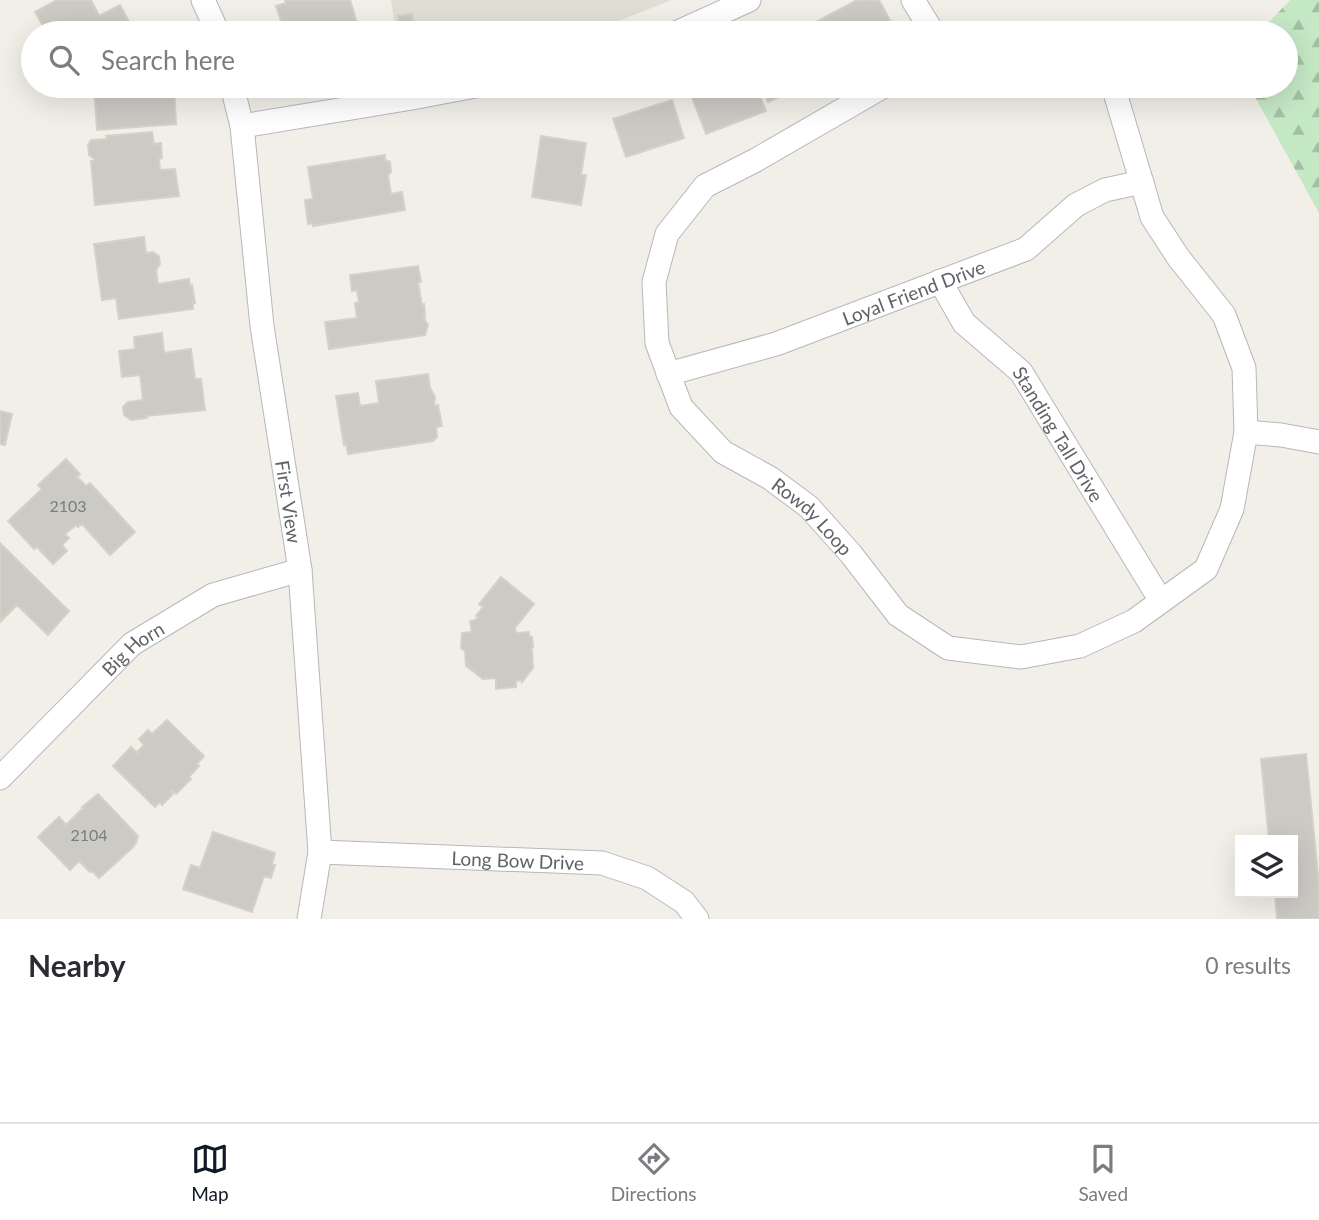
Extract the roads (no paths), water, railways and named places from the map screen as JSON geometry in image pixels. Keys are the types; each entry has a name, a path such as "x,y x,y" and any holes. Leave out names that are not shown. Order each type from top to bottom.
{"street":[{"path":"202,0 212,21"},
{"path":"703,21 749,0"},
{"path":"913,0 926,21"},
{"name":"First View","path":"235,98 242,126 262,326 300,570 320,852 309,919"},
{"path":"242,126 412,98"},
{"name":"Rowdy Loop","path":"863,98 705,186 667,234 654,282 657,343 681,407 723,452 770,478 809,507 851,554 898,615 948,648 1021,657 1080,646 1134,621 1206,569 1232,509 1246,432 1244,368 1224,316 1178,257 1152,217 1117,98"},
{"name":"Loyal Friend Drive","path":"668,374 776,344 1026,249 1076,205 1105,190 1142,182"},
{"name":"Standing Tall Drive","path":"940,281 964,323 1021,372 1161,601"},
{"path":"1246,432 1319,442"},
{"name":"Big Horn","path":"0,778 132,644 213,595 300,570"},
{"name":"Long Bow Drive","path":"320,852 602,863 648,878 684,902 696,919"}]}
